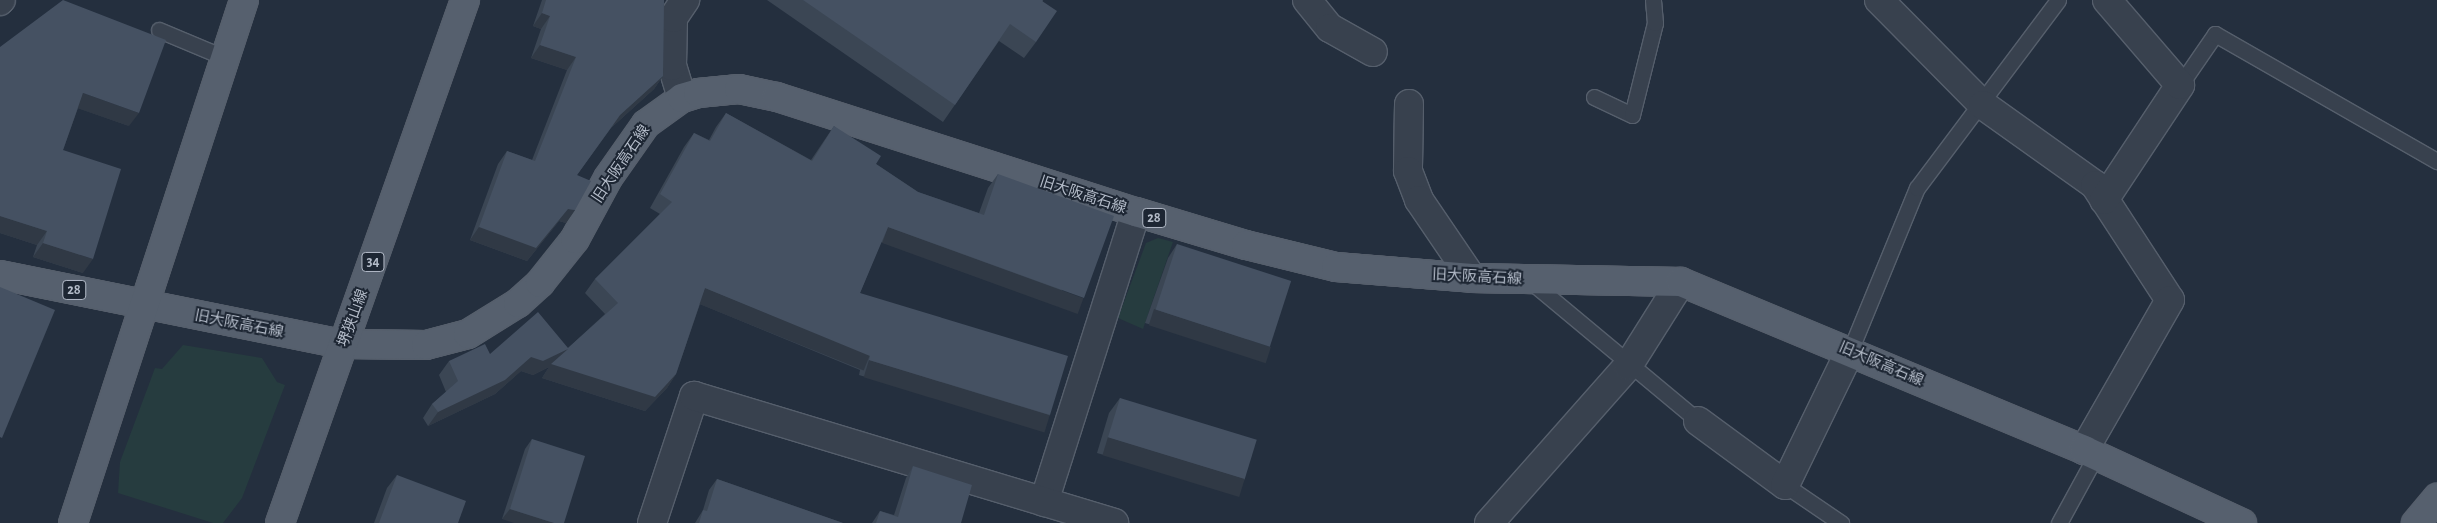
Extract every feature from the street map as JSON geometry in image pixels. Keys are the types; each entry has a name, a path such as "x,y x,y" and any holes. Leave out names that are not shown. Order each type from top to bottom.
{"main road":[{"path":"73,523 147,305 244,0"},
{"name":"堺狭山線","path":"280,523 465,0"},
{"name":"旧大阪高石線","path":"0,276 343,344 426,345 468,334 518,303 540,283 575,239 608,178 646,124 682,98 698,93 739,89 777,97 1136,212 1246,245 1336,267 1472,278 1680,282 2090,452 2242,523"},
{"path":"2416,523 2437,498"}],"street":[{"path":"682,98 672,66 673,18 685,0"},
{"path":"1307,0 1330,28 1373,52"},
{"path":"1879,0 1983,105 2095,185 2170,300 2090,452"},
{"path":"2104,200 2180,85 2108,0"},
{"path":"1409,104 1408,171 1420,200 1472,278"},
{"path":"1044,502 1136,212"},
{"path":"1489,523 1628,366 1680,282"},
{"path":"1698,421 1785,485 1850,351"},
{"path":"652,523 694,396 1114,523"}],"lane":[{"path":"1594,97 1632,115 1655,23 1652,0"},
{"path":"1850,351 1918,188 1983,105 2058,0"},
{"path":"159,30 226,58"},
{"path":"2180,85 2215,34 2437,161"},
{"path":"1528,279 1628,366 1698,421"},
{"path":"2059,523 2090,452"},
{"path":"1785,485 1841,523"}],"green space":[{"path":"1158,238 1173,242 1143,329 1118,318 1146,243"},
{"path":"183,345 262,358 277,382 285,385 242,498 223,523 213,523 118,493 120,462 155,368 162,369"}],"building":[{"path":"63,0 166,40 139,113 83,93 63,150 121,169 93,259 43,243 47,231 0,216 0,47"},
{"path":"546,0 664,0 663,76 620,115 577,175 591,181 575,210 568,209 536,248 479,227 507,151 535,161 576,57 540,45 550,16 542,13"},
{"path":"803,0 1043,0 1057,11 1036,42 1010,24 955,105"},
{"path":"726,113 812,161 834,126 881,156 876,164 918,192 984,215 998,174 1114,216 1084,298 888,227 860,293 1068,356 1050,415 869,360 870,356 705,288 676,374 655,397 551,364 568,349 543,361 531,357 505,380 438,412 432,404 458,381 449,361 485,344 490,354 538,312 568,348 618,303 595,279 672,202 660,194 694,133 710,141"},
{"path":"1177,244 1291,281 1270,347 1156,310"},
{"path":"0,287 55,310 2,438 0,437"},
{"path":"1120,398 1257,440 1245,479 1108,437"},
{"path":"532,439 585,456 564,523 554,523 510,509"},
{"path":"913,466 972,485 961,523 876,523 880,511 898,517"},
{"path":"397,475 466,501 458,523 379,523"},
{"path":"717,479 843,523 699,523 703,510 707,511"}]}
